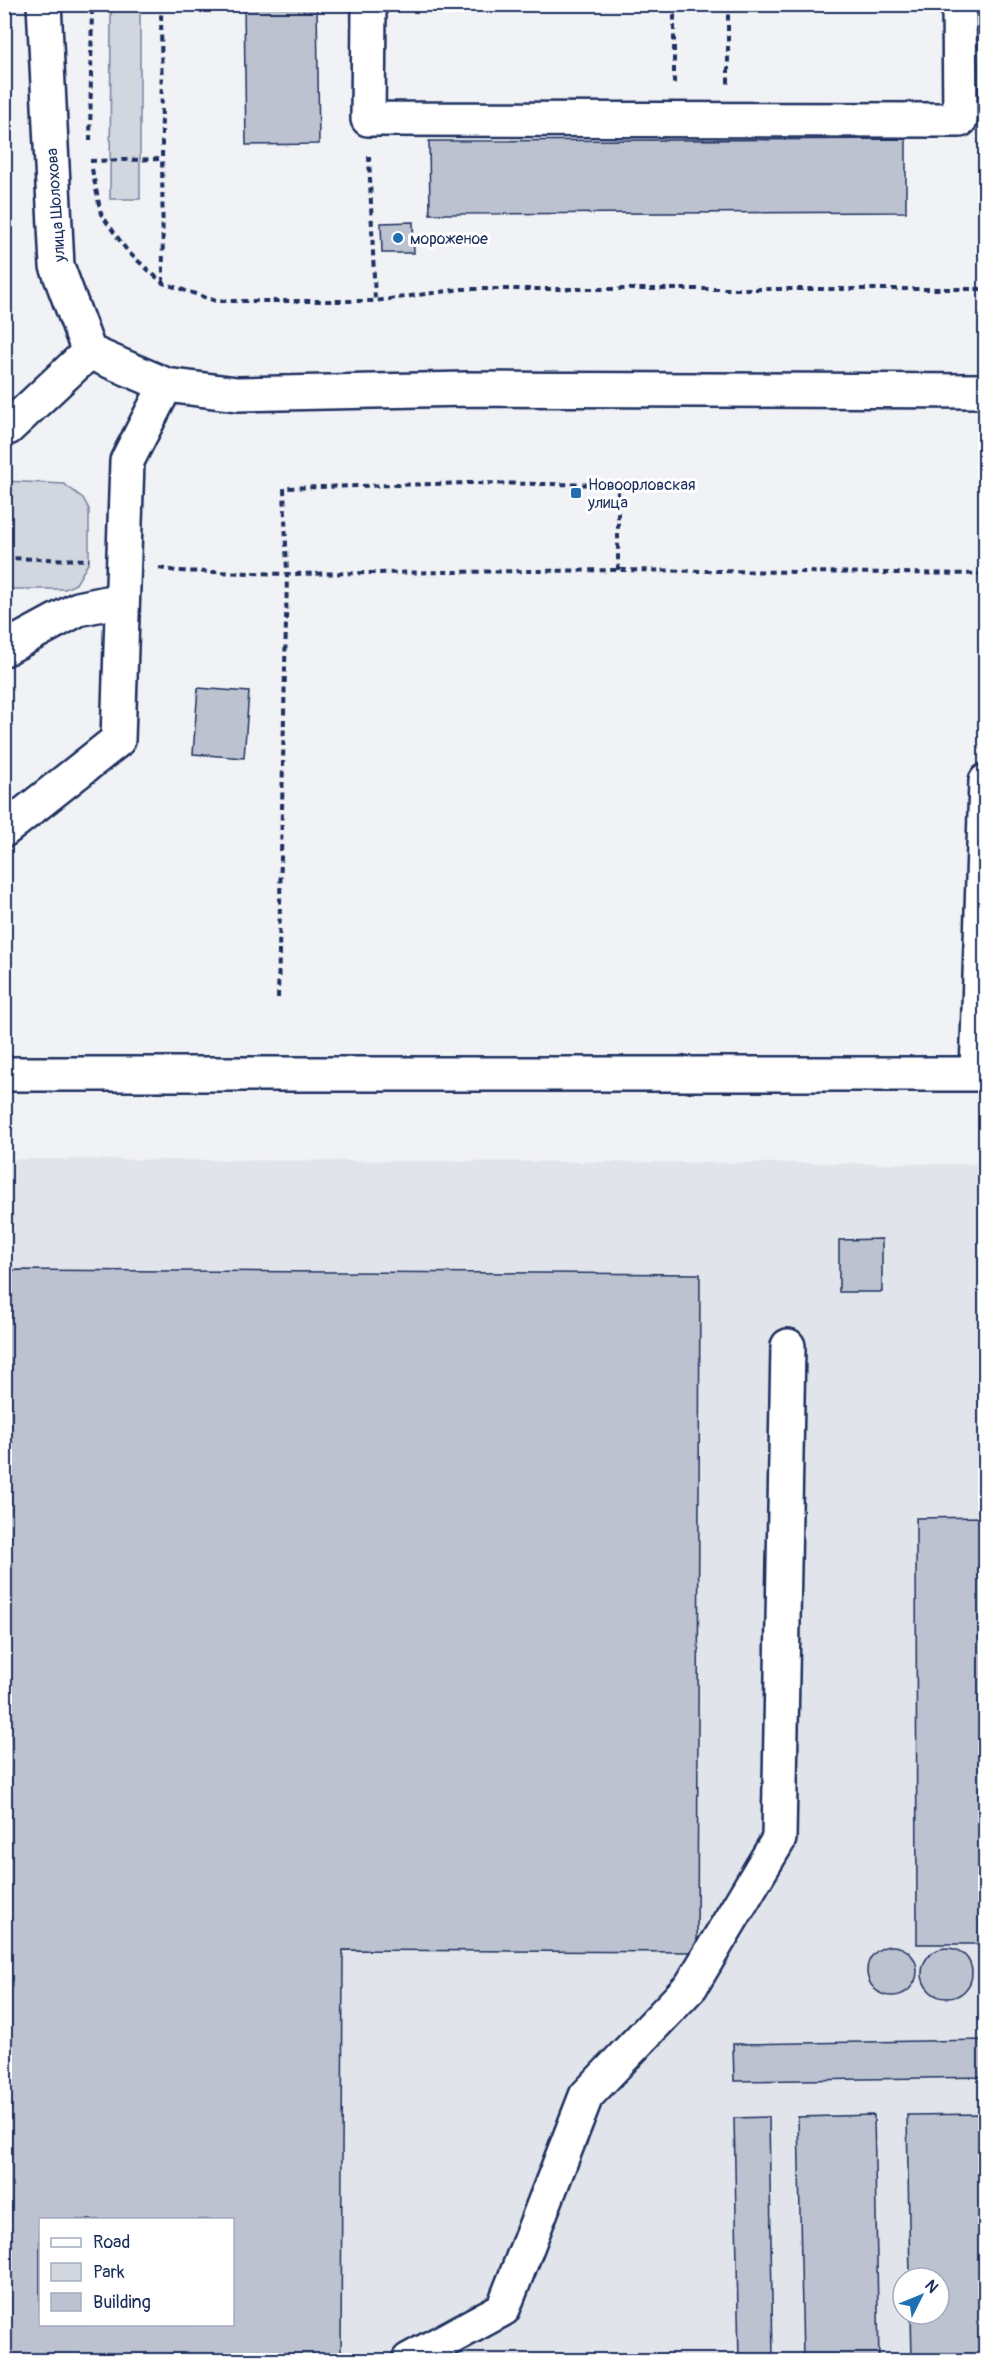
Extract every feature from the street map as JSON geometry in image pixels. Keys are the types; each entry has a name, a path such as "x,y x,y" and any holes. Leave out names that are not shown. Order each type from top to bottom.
{"street":[{"name":"улица Шолохова","path":"44,4 57,266 89,352"},
{"path":"369,4 368,119 960,120 959,4"},
{"path":"4,428 8,428 89,352 166,385 237,394 466,389 986,391"},
{"path":"4,830 118,740 120,600 127,461 166,385"},
{"path":"4,649 78,609 120,600"},
{"path":"4,1074 981,1074 986,781"},
{"path":"409,2361 503,2310 586,2096 691,1986 779,1839 788,1346"}],"path":[{"path":"92,4 90,161 101,214 128,252 163,283 216,302 375,301 462,289 986,289"},
{"path":"161,4 160,159 163,283"},
{"path":"674,4 674,120"},
{"path":"728,4 728,120"},
{"path":"368,119 375,301"},
{"path":"90,161 160,159"},
{"path":"278,998 287,574 284,488 470,483 618,485 618,570"},
{"path":"176,571 287,574 618,570 986,574"}],"shaded area":[{"path":"5,1159 985,1164 985,2360 5,2360"}],"green space":[{"path":"111,5 140,5 140,199 110,199"},
{"path":"5,481 64,484 83,498 89,509 89,562 76,584 65,589 5,589"}],"building":[{"path":"244,4 317,4 319,144 246,145"},
{"path":"906,139 906,212 430,214 429,141"},
{"name":"мороженое","path":"413,222 414,253 382,253 381,223"},
{"path":"198,688 249,692 244,758 193,754"},
{"path":"882,1239 882,1292 839,1292 839,1240"},
{"path":"4,1270 700,1274 697,1952 343,1950 341,2360 4,2360"},
{"path":"986,1517 986,1944 917,1944 916,1518"},
{"path":"887,1946 897,1946 910,1953 917,1966 917,1976 910,1989 897,1996 887,1996 878,1992 871,1985 867,1976 867,1966 871,1957 878,1950"},
{"path":"942,1948 952,1948 965,1955 972,1968 972,1978 965,1991 952,1998 942,1998 933,1994 926,1987 922,1978 922,1968 926,1959 933,1952"},
{"path":"986,1958 986,1989 979,1979 981,1961"},
{"path":"986,2040 986,2077 734,2081 733,2044"},
{"path":"983,2114 986,2360 912,2360 911,2326 951,2326 951,2266 910,2266 907,2115"},
{"path":"874,2115 879,2360 803,2360 798,2117"},
{"path":"769,2117 773,2360 739,2360 734,2118"}],"place":[{"name":"мороженое","path":"398,238"},
{"name":"Новоорловская улица","path":"576,493"}]}
